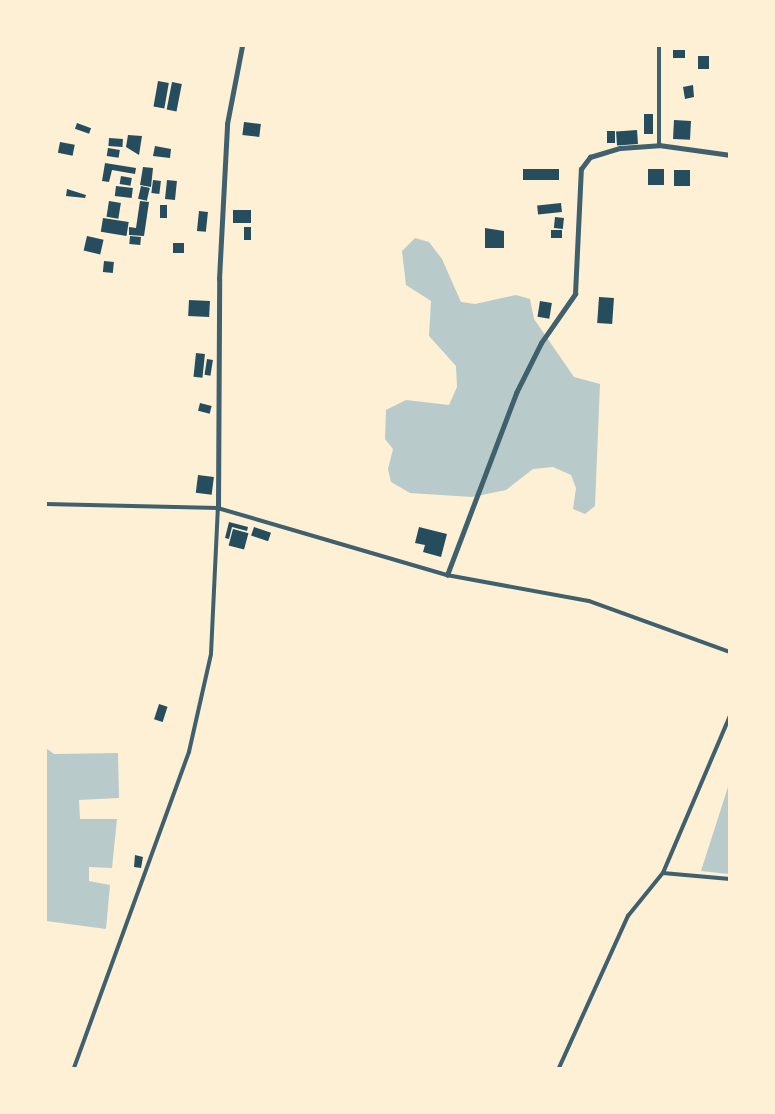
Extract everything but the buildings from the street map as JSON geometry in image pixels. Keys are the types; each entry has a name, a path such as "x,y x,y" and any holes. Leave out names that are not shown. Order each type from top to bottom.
{"street":[{"path":"74,1069 189,752 211,654 218,508 219,279 226,137 234,71 242,46"},
{"path":"659,46 659,145"},
{"path":"447,575 516,393 541,343 575,294 581,169 590,157 604,152 659,145 730,155"},
{"path":"46,504 218,508 447,575 589,601 730,652"},
{"path":"559,1069 628,916 663,873 730,716"},
{"path":"663,873 730,879"}],"shaded area":[{"path":"415,238 429,242 442,259 461,302 475,304 516,295 530,299 534,319 574,377 600,384 595,506 585,514 573,509 576,488 571,475 553,467 533,469 506,490 472,497 410,493 391,482 388,469 393,449 385,439 386,410 406,400 449,405 457,387 456,366 429,336 431,301 406,285 402,251"},
{"path":"46,748 54,754 118,753 119,798 79,800 80,819 117,819 112,868 89,867 89,881 110,885 106,929 46,921"},
{"path":"728,787 729,874 701,871"}]}
